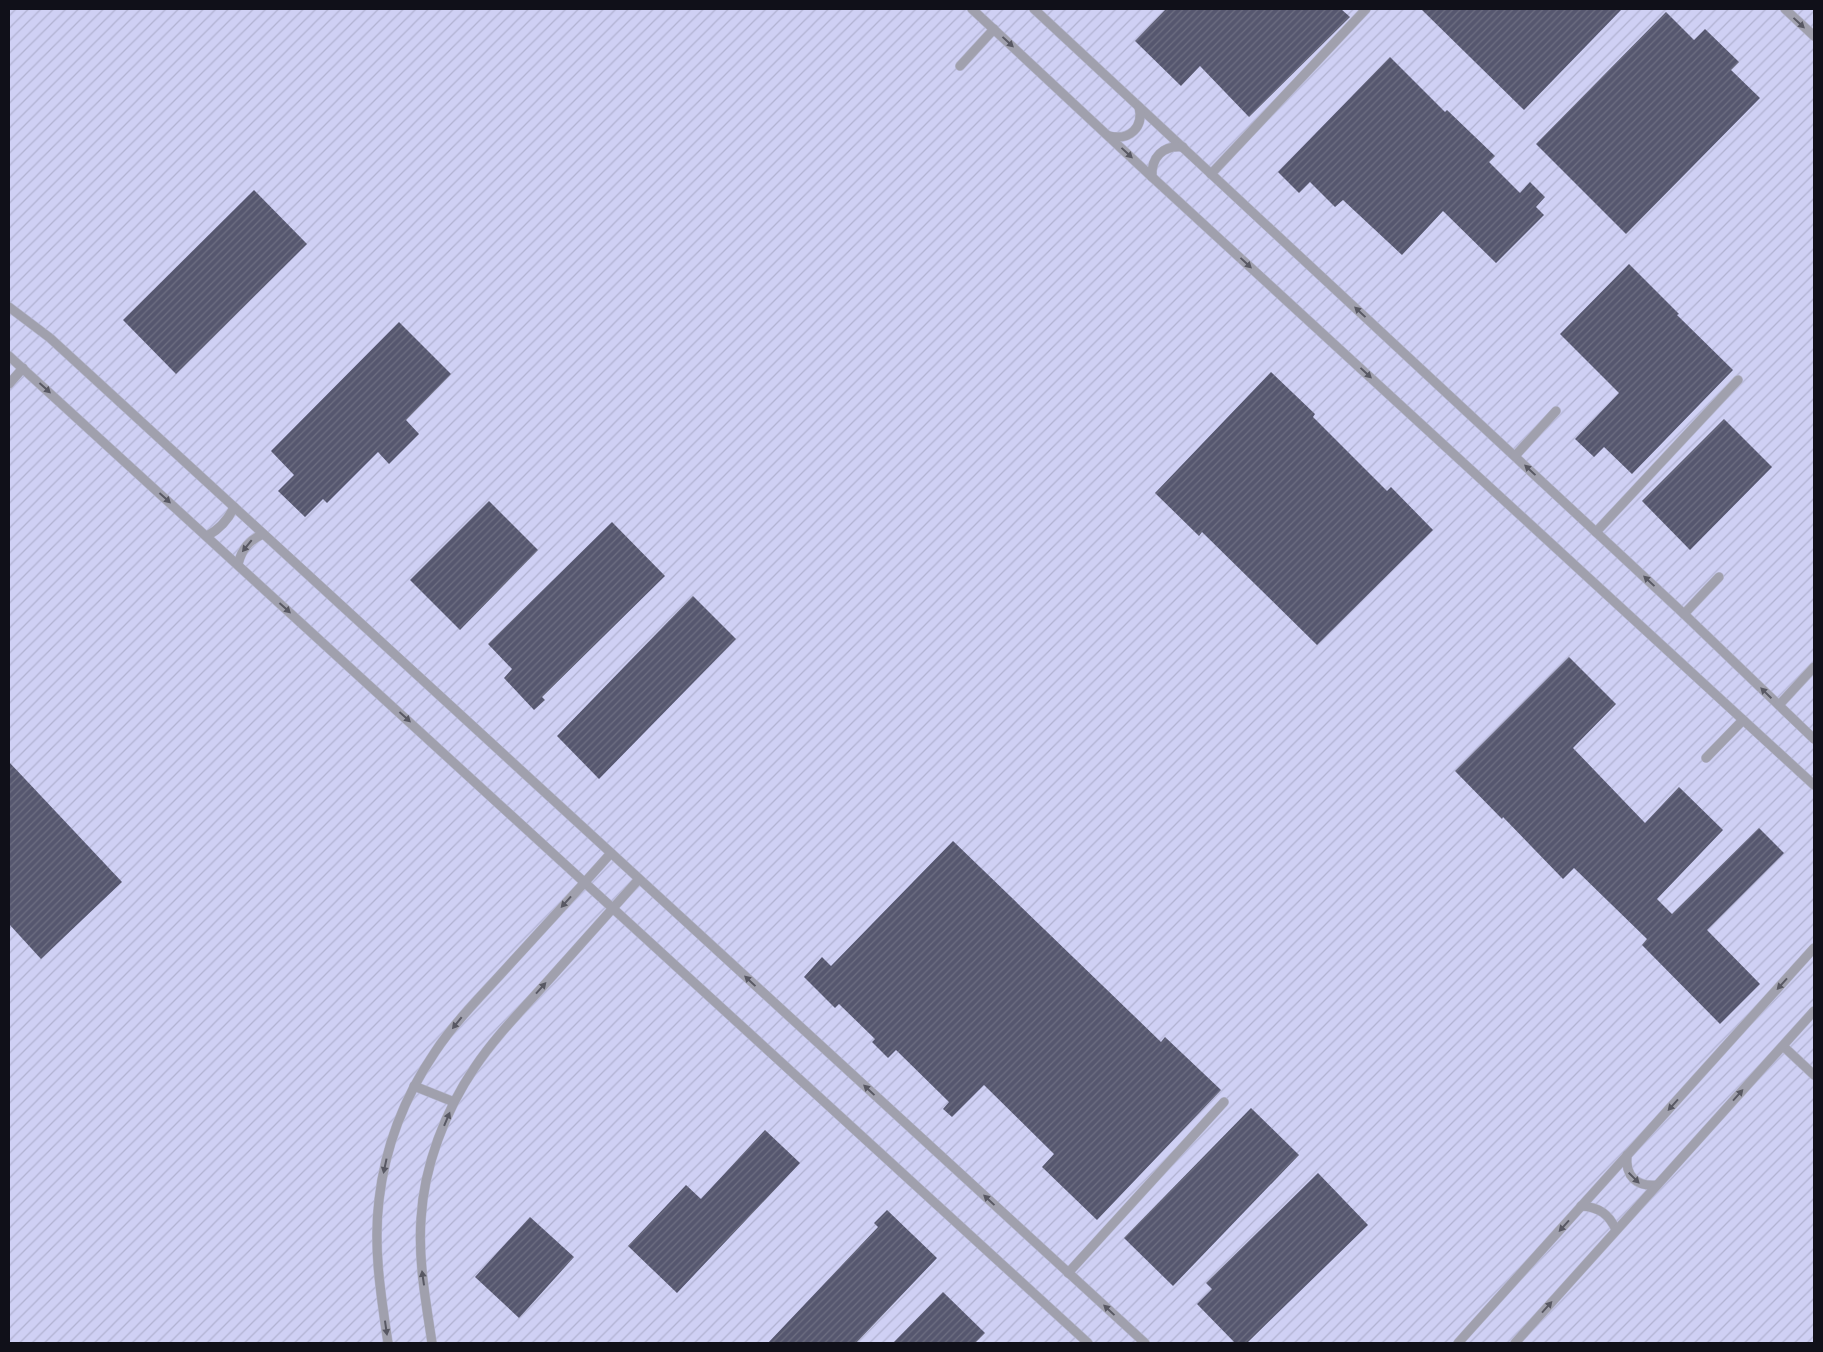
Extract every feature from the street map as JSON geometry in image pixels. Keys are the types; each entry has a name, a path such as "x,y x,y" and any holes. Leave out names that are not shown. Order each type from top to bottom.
{"lane":[{"path":"972,9 1152,177 1814,785"},
{"path":"1034,9 1684,614 1814,739"},
{"path":"1211,174 1366,9"},
{"path":"1785,9 1814,36"},
{"path":"960,66 994,29"},
{"path":"1109,136 1124,138 1137,129 1140,122 1139,107"},
{"path":"1152,177 1154,160 1159,153 1174,146 1183,147"},
{"path":"9,307 50,338 1145,1343"},
{"path":"9,356 1088,1343"},
{"path":"9,384 23,368"},
{"path":"1596,532 1738,380"},
{"path":"1515,456 1556,411"},
{"path":"207,536 221,527 234,507"},
{"path":"238,564 240,556 249,542 263,534"},
{"path":"1684,614 1718,577"},
{"path":"1779,705 1814,667"},
{"path":"1706,758 1743,720"},
{"path":"388,1343 379,1280 377,1248 379,1200 386,1160 398,1122 414,1086 435,1051 460,1020 611,853"},
{"path":"432,1343 420,1258 421,1218 427,1178 438,1139 454,1102 474,1067 499,1036 639,879"},
{"path":"1458,1343 1814,948"},
{"path":"1515,1343 1814,1012"},
{"path":"1783,1046 1814,1075"},
{"path":"414,1086 454,1102"},
{"path":"1068,1273 1224,1102"},
{"path":"1627,1155 1626,1164 1628,1172 1633,1179 1640,1184 1657,1185"},
{"path":"1581,1206 1590,1207 1607,1215 1616,1230"}],"shaded area":[{"path":"9,9 1814,9 1814,1343 9,1343"}],"building":[{"path":"1166,9 1341,9 1350,17 1249,117 1200,66 1181,86 1135,41"},
{"path":"1421,9 1622,9 1524,110"},
{"path":"1666,12 1694,40 1705,29 1739,62 1731,70 1760,98 1626,234 1536,144"},
{"path":"1390,57 1445,112 1447,110 1495,156 1489,162 1520,193 1530,182 1545,197 1536,207 1544,215 1496,263 1443,211 1402,255 1343,200 1335,207 1310,182 1299,193 1278,172"},
{"path":"254,190 307,244 176,374 123,320"},
{"path":"1629,264 1733,370 1632,474 1604,447 1594,457 1575,439 1619,393 1560,334"},
{"path":"399,322 451,374 406,420 419,434 389,464 378,452 327,503 323,499 305,517 278,491 294,475 271,451"},
{"path":"1271,372 1315,414 1313,417 1387,491 1391,487 1433,530 1317,645 1202,532 1199,536 1155,493"},
{"path":"1724,419 1772,467 1690,550 1642,501"},
{"path":"489,501 538,550 460,630 410,580"},
{"path":"612,522 665,576 542,697 545,700 534,710 504,678 512,669 488,644"},
{"path":"693,596 736,639 599,779 557,736"},
{"path":"1569,657 1616,704 1573,748 1645,823 1679,787 1723,830 1657,899 1672,914 1759,828 1784,853 1707,930 1760,984 1720,1024 1642,945 1647,939 1574,868 1563,879 1455,771"},
{"path":"9,762 122,882 41,959 9,924"},
{"path":"953,841 1161,1042 1165,1037 1221,1090 1097,1220 1042,1167 1054,1154 984,1085 952,1117 943,1109 949,1102 896,1050 888,1058 872,1042 875,1039 839,1004 835,1008 804,977 822,957 831,966"},
{"path":"1251,1108 1299,1155 1173,1286 1124,1238"},
{"path":"765,1130 800,1163 677,1293 628,1246 686,1185 701,1199"},
{"path":"1318,1173 1368,1225 1247,1343 1235,1343 1197,1304 1212,1289 1206,1283"},
{"path":"887,1210 937,1258 856,1343 768,1343 878,1227 874,1223"},
{"path":"530,1217 574,1257 519,1318 475,1277"},
{"path":"943,1292 985,1333 975,1343 893,1343"}]}
